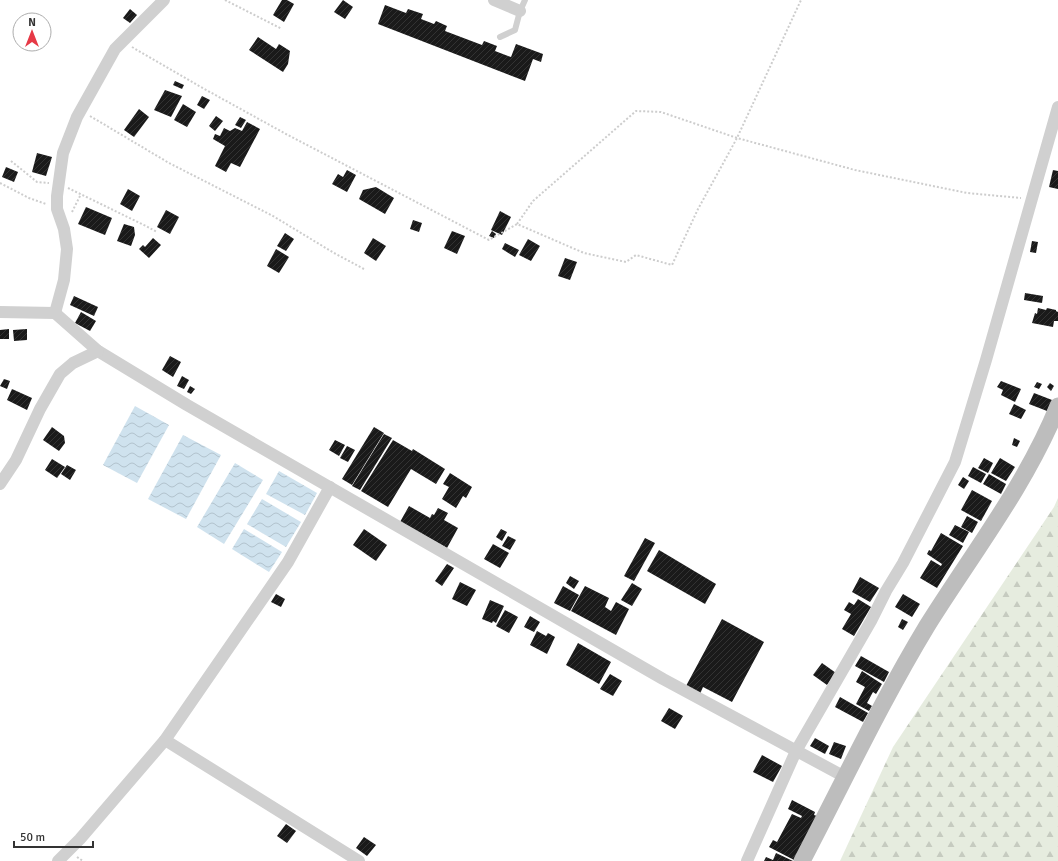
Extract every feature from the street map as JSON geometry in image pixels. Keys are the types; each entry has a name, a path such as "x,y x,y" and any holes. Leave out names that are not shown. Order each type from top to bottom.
{"main road":[{"path":"802,861 906,663 927,627 1028,469 1058,406"}],"street":[{"path":"55,312 64,280 66,249 64,229 57,209 57,196 63,153 81,110 115,49 164,0"},
{"path":"494,0 523,5"},
{"path":"747,861 796,751 903,563 955,462 965,432 1058,107"},
{"path":"0,312 55,312 98,351 187,405 663,678 845,777"},
{"path":"0,484 16,460 40,409 60,374 73,363 98,351"},
{"path":"58,861 80,839 165,740 288,562 330,487"},
{"path":"165,740 359,861"}],"lane":[{"path":"500,37 515,30 523,5"}],"path":[{"path":"225,0 282,29"},
{"path":"517,224 584,253 626,262 636,256 672,265 698,209 737,138 801,0"},
{"path":"122,42 286,134 489,240 517,224 533,201 636,111 661,112 737,138 855,170 967,193 1032,199"},
{"path":"81,110 169,163 273,216 364,269"},
{"path":"11,161 37,182 59,183 157,232"},
{"path":"0,183 29,198 57,209"},
{"path":"72,212 81,194"}],"green space":[{"path":"1058,498 1058,861 840,861 893,747 1054,507"}],"water":[{"path":"135,406 169,425 137,483 103,465"},
{"path":"183,435 221,455 186,519 148,499"},
{"path":"235,463 263,480 224,544 197,527"},
{"path":"279,471 317,493 305,515 266,494"},
{"path":"262,499 301,522 286,547 247,524"},
{"path":"244,529 282,552 269,572 232,549"}],"building":[{"path":"282,0 287,0 294,4 284,22 273,15"},
{"path":"343,0 353,7 345,19 334,12"},
{"path":"385,5 406,13 408,9 423,14 421,19 434,24 436,21 447,26 445,31 482,45 484,41 497,46 495,51 511,57 516,44 543,54 541,62 533,59 525,81 378,24"},
{"path":"130,9 137,15 130,23 123,18"},
{"path":"258,37 276,49 279,44 290,51 288,64 283,72 249,50"},
{"path":"175,81 184,85 182,89 173,85"},
{"path":"165,90 182,96 171,117 154,110"},
{"path":"202,96 210,100 204,109 197,105"},
{"path":"183,104 196,112 187,127 174,120"},
{"path":"139,109 149,117 134,137 124,130"},
{"path":"216,116 223,121 215,131 209,126"},
{"path":"240,117 246,120 241,128 235,125"},
{"path":"247,122 260,129 240,167 231,163 226,172 215,166 225,146 213,139 215,134 220,136 224,128 230,131 235,128 242,131"},
{"path":"37,153 52,157 46,176 32,172"},
{"path":"6,167 18,172 14,182 2,177"},
{"path":"347,170 356,175 347,192 332,184 338,174 343,177"},
{"path":"1053,170 1058,171 1058,189 1049,187"},
{"path":"376,187 394,198 385,214 359,199 363,190"},
{"path":"128,189 140,196 132,211 120,204"},
{"path":"86,207 112,218 105,235 78,224"},
{"path":"166,210 179,217 170,234 157,227"},
{"path":"500,211 511,217 502,235 491,230"},
{"path":"413,220 422,223 419,232 410,229"},
{"path":"124,224 134,227 135,235 131,246 117,241"},
{"path":"452,231 465,236 457,254 444,248"},
{"path":"492,231 496,234 494,238 489,236"},
{"path":"285,233 294,239 286,251 277,246"},
{"path":"153,238 161,245 149,258 139,249 143,245 145,247"},
{"path":"373,238 386,246 376,261 364,253"},
{"path":"528,239 540,246 531,261 519,255"},
{"path":"1032,241 1038,242 1036,253 1030,252"},
{"path":"505,243 519,250 515,257 502,249"},
{"path":"276,249 289,257 279,273 267,266"},
{"path":"565,258 577,262 570,280 558,276"},
{"path":"1025,293 1043,296 1042,303 1024,300"},
{"path":"74,296 98,307 94,316 70,305"},
{"path":"1038,308 1046,310 1047,308 1058,312 1058,321 1054,321 1053,327 1032,323 1035,313 1037,314"},
{"path":"81,312 96,321 90,331 75,323"},
{"path":"9,329 9,339 0,339 0,330"},
{"path":"27,329 27,340 14,341 13,330"},
{"path":"170,356 181,362 173,377 162,370"},
{"path":"182,376 189,380 184,389 177,386"},
{"path":"4,379 10,381 7,389 0,386"},
{"path":"1001,381 1021,389 1015,402 1001,395 1003,390 997,387"},
{"path":"1037,382 1042,384 1039,389 1034,387"},
{"path":"1050,383 1054,386 1051,391 1047,387"},
{"path":"190,386 195,389 191,394 187,392"},
{"path":"12,389 32,398 27,410 7,400"},
{"path":"1034,393 1052,400 1047,411 1029,404"},
{"path":"1014,404 1026,410 1021,419 1009,414"},
{"path":"52,427 64,436 65,443 59,451 43,440"},
{"path":"374,427 384,433 352,485 342,479"},
{"path":"384,434 392,438 360,490 352,486"},
{"path":"1014,438 1020,441 1017,447 1012,445"},
{"path":"335,440 345,445 339,456 329,450"},
{"path":"393,440 412,451 413,449 445,469 436,484 411,469 388,507 361,491"},
{"path":"347,446 355,450 348,462 340,458"},
{"path":"984,458 993,463 988,473 978,468"},
{"path":"1000,458 1015,467 1006,481 991,473"},
{"path":"52,459 65,467 57,478 45,470"},
{"path":"67,465 76,470 70,480 61,474"},
{"path":"973,467 986,474 981,483 968,476"},
{"path":"450,473 472,487 466,498 463,496 456,508 442,499 449,487 443,484"},
{"path":"989,474 1006,484 1001,494 983,484"},
{"path":"963,477 969,481 964,489 958,485"},
{"path":"972,490 992,501 981,521 961,510"},
{"path":"409,506 430,518 432,514 434,515 438,508 448,513 444,520 458,528 447,548 400,522"},
{"path":"967,516 978,522 972,533 961,527"},
{"path":"955,525 969,532 963,543 949,535"},
{"path":"364,529 387,545 376,561 353,545"},
{"path":"501,529 507,532 502,541 496,537"},
{"path":"941,533 963,546 937,588 920,578 931,560 941,566 942,564 927,554 929,550 931,551"},
{"path":"508,536 516,540 510,550 502,546"},
{"path":"645,538 655,543 634,581 624,576"},
{"path":"493,544 509,553 500,568 484,559"},
{"path":"659,550 716,584 705,604 647,571"},
{"path":"447,564 454,568 442,586 435,581"},
{"path":"570,576 579,581 574,589 566,583"},
{"path":"860,577 879,588 870,602 852,592"},
{"path":"460,582 476,590 467,606 452,599"},
{"path":"632,583 642,589 632,606 621,600"},
{"path":"563,586 579,595 570,611 554,603"},
{"path":"585,586 609,598 605,607 611,611 616,602 629,609 616,635 571,611"},
{"path":"276,594 285,599 281,607 271,602"},
{"path":"903,594 920,604 912,617 895,607"},
{"path":"858,599 871,607 854,636 842,629 851,614 844,610 849,602 854,605"},
{"path":"490,600 504,606 496,623 482,619"},
{"path":"505,610 518,617 509,633 496,626"},
{"path":"530,616 540,622 534,632 524,627"},
{"path":"722,619 764,642 732,702 703,687 700,694 686,686"},
{"path":"902,619 908,622 903,630 898,627"},
{"path":"537,631 546,636 548,633 555,637 547,654 530,645"},
{"path":"578,643 611,662 599,684 566,665"},
{"path":"861,656 889,672 884,682 855,666"},
{"path":"822,663 836,673 827,685 813,675"},
{"path":"862,671 882,684 876,694 873,692 867,703 872,706 869,711 856,704 865,687 856,682"},
{"path":"610,674 622,681 613,696 600,689"},
{"path":"840,697 868,713 863,722 835,707"},
{"path":"669,708 683,716 675,729 661,721"},
{"path":"815,738 829,746 825,754 810,746"},
{"path":"834,742 846,746 841,759 829,754"},
{"path":"762,755 782,766 773,782 753,772"},
{"path":"792,800 815,812 814,815 817,816 796,861 769,847 773,840 777,842 792,814 801,818 802,816 788,809"},
{"path":"286,824 296,831 287,843 277,836"},
{"path":"364,837 376,845 367,856 356,848"},
{"path":"776,853 793,861 764,861 766,857 773,860"}]}
